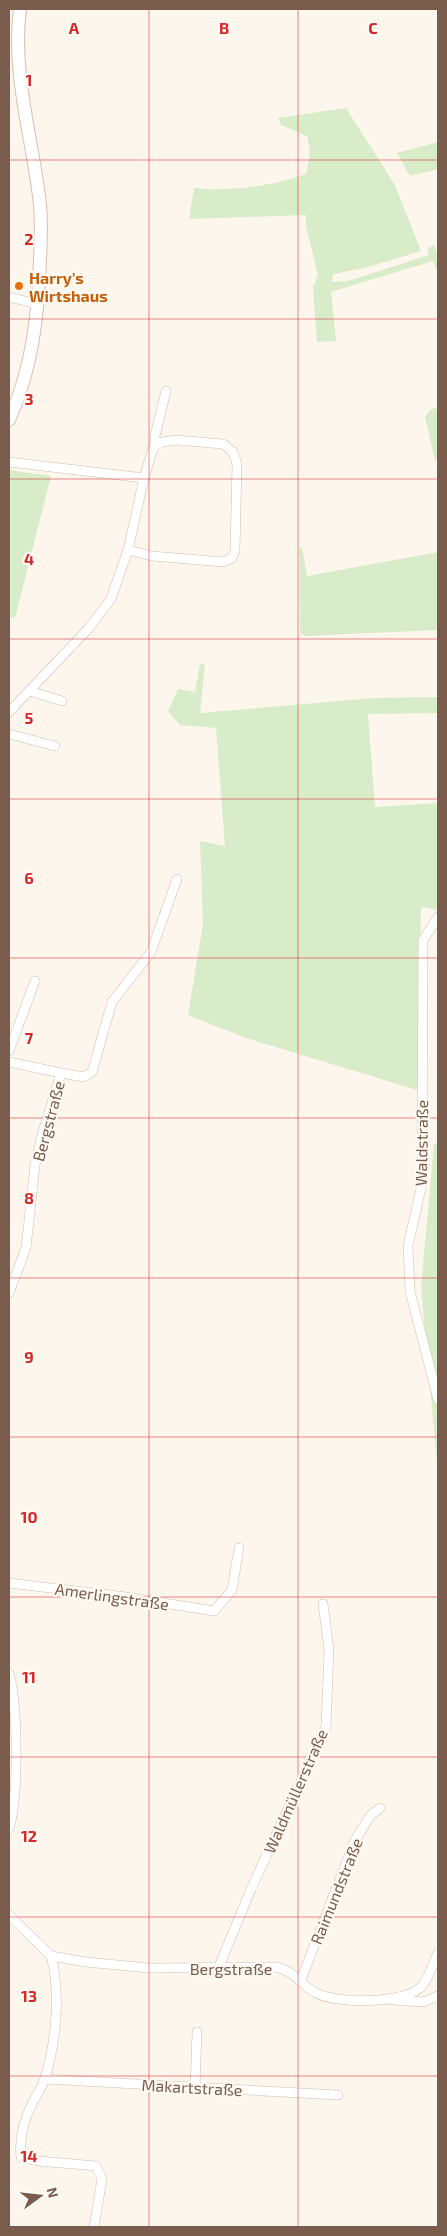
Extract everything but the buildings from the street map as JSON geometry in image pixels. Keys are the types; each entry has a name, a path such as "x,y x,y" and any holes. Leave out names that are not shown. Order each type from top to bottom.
{"main road":[{"path":"9,420 28,368 38,304 40,207 20,66 20,9"}],"street":[{"path":"9,298 38,304"},
{"path":"155,446 155,436 166,391"},
{"path":"9,712 88,629 111,599 128,550 144,478 155,446 162,442 176,440 223,444 233,452 237,464 234,554 230,560 224,562 152,556 128,550"},
{"path":"9,462 144,478"},
{"path":"30,691 62,701"},
{"path":"9,734 55,746"},
{"name":"Bergstraße","path":"9,1293 26,1248 38,1150 61,1073 84,1078 92,1072 112,1002 151,952 177,879"},
{"name":"Waldstraße","path":"438,917 423,940 422,1184 408,1246 410,1291 438,1399"},
{"path":"9,1051 35,981"},
{"path":"9,1062 61,1073"},
{"name":"Amerlingstraße","path":"9,1583 126,1597 214,1611 232,1590 239,1548"},
{"name":"Waldmüllerstraße","path":"218,1969 251,1889 326,1727 329,1650 323,1604"},
{"path":"9,1673 13,1697 15,1778 9,1828"},
{"name":"Raimundstraße","path":"300,1980 355,1840 371,1815 380,1808"},
{"path":"9,1915 52,1956 55,1969 55,2024 45,2079 31,2105 19,2140 21,2157 39,2161 96,2166 102,2179 94,2227"},
{"name":"Bergstraße","path":"52,1956 141,1968 218,1969 275,1967 292,1973 308,1988 325,1997 387,2000 420,1988 438,1952"},
{"path":"387,2000 423,2002 438,1996"},
{"path":"195,2088 197,2032"},
{"name":"Makartstraße","path":"45,2079 338,2095"}],"green space":[{"path":"346,108 395,185 421,251 365,268 333,274 332,282 348,281 429,255 427,249 434,245 438,255 438,274 433,261 331,292 336,341 317,342 313,287 318,275 306,226 306,215 189,219 194,188 251,187 280,182 306,174 310,152 307,136 281,125 278,118"},
{"path":"438,142 438,169 410,176 397,153"},
{"path":"438,408 438,460 435,460 425,417 431,409"},
{"path":"9,470 51,476 15,618 9,617"},
{"path":"302,547 307,576 438,552 438,630 305,636 300,633 299,549"},
{"path":"200,664 205,665 200,713 375,698 438,697 438,713 368,714 375,807 438,803 438,910 421,907 417,1090 246,1038 188,1015 203,924 200,841 225,846 216,728 180,725 168,711 178,689 195,692"},
{"path":"438,1143 438,1474 421,1287 434,1144"}],"place":[{"name":"Harry's Wirtshaus","path":"19,286"}]}
